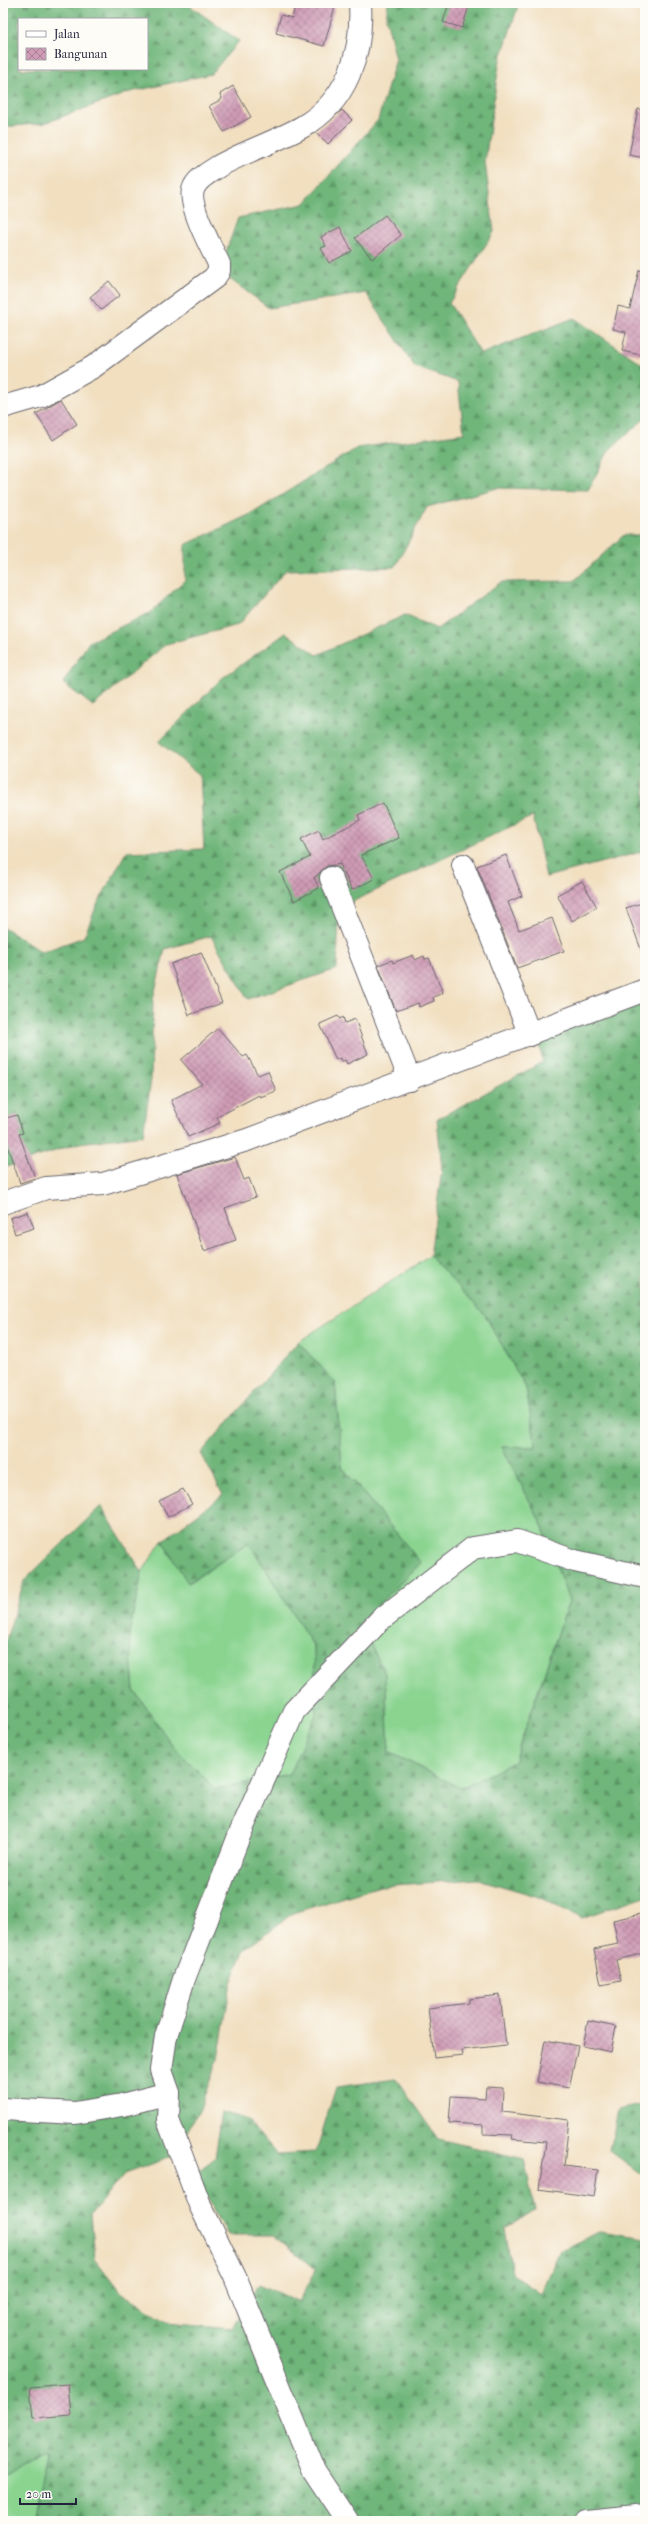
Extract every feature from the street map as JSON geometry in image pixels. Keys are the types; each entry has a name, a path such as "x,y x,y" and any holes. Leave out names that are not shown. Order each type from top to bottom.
{"street":[{"path":"3,407 40,396 93,367 214,278 219,271 219,264 195,208 193,190 196,184 213,170 301,128 323,113 346,85 352,67 361,18 360,3"},
{"path":"464,866 530,1035"},
{"path":"331,878 410,1080"},
{"path":"3,1203 46,1188 103,1184 247,1140 530,1035 645,990"},
{"path":"346,2521 314,2471 235,2277 200,2205 168,2120 169,2093 161,2070 166,2036 184,1979 238,1836 294,1711 380,1620 473,1548 517,1541 575,1561 645,1577"},
{"path":"3,2109 75,2113 122,2105 169,2093"},
{"path":"586,2521 645,2515"}],"green space":[{"path":"3,3 186,3 239,41 211,74 130,92 45,123 3,127"},
{"path":"388,3 519,3 499,64 485,162 494,232 449,303 481,354 574,318 642,364 645,378 645,418 609,450 588,490 497,488 427,507 395,567 286,570 238,625 166,644 93,706 63,683 89,642 151,612 185,580 185,545 253,513 357,448 464,433 458,382 415,367 366,293 269,308 219,271 238,218 304,204 378,120 396,59 386,18"},
{"path":"624,535 645,535 645,851 546,877 533,816 339,908 337,969 248,999 211,936 165,949 153,999 151,1080 143,1135 79,1143 3,1168 3,927 42,952 84,937 96,907 126,852 204,849 200,775 159,742 221,679 286,633 317,655 405,615 437,629 501,582 574,581"},
{"path":"645,991 645,1053 637,1060 645,1076 645,1896 581,1918 543,1898 478,1879 380,1886 293,1913 244,1950 231,1983 218,2059 199,2111 174,2156 124,2174 91,2214 95,2259 123,2295 167,2322 232,2328 259,2284 299,2302 316,2270 274,2235 228,2235 194,2174 215,2158 222,2112 248,2120 277,2154 316,2152 336,2087 396,2079 438,2139 524,2159 535,2210 505,2228 512,2274 541,2294 560,2251 599,2232 645,2239 645,2521 35,2521 48,2450 3,2478 3,1650 24,1581 101,1506 142,1572 129,1634 134,1690 172,1745 216,1789 289,1774 316,1715 314,1647 249,1543 188,1583 162,1541 223,1495 201,1453 298,1342 335,1382 342,1467 421,1563 360,1622 385,1674 389,1752 461,1788 514,1762 569,1601 542,1525 502,1447 536,1447 526,1388 485,1315 430,1256 442,1169 437,1119 543,1062 536,1031"},
{"path":"430,1256 485,1315 526,1388 536,1447 502,1447 542,1525 569,1601 514,1762 461,1788 389,1752 385,1674 360,1622 421,1563 342,1467 335,1382 298,1342"},
{"path":"162,1541 189,1583 249,1543 314,1647 316,1715 289,1774 216,1789 172,1745 134,1690 129,1634 142,1572"},
{"path":"645,2104 645,2177 610,2151 618,2110"},
{"path":"48,2450 35,2521 3,2521 3,2478"}],"building":[{"path":"296,3 336,3 324,46 276,33 281,15 292,18"},
{"path":"449,3 470,3 462,28 443,22"},
{"path":"233,86 251,117 224,132 209,106 222,99 220,94"},
{"path":"638,109 645,110 645,158 629,155"},
{"path":"342,110 352,120 328,144 316,132"},
{"path":"385,215 401,235 372,259 355,238"},
{"path":"340,227 352,251 329,263 321,248 326,246 321,237"},
{"path":"639,270 645,271 645,356 622,351 626,332 613,329 618,306 630,309"},
{"path":"109,281 120,295 101,310 90,297"},
{"path":"61,399 77,424 53,440 36,414"},
{"path":"383,803 399,838 361,855 374,879 352,890 340,864 327,866 314,878 319,888 294,901 280,872 310,857 301,839 319,830 323,839 360,820 358,815"},
{"path":"506,855 522,896 508,902 519,930 552,918 564,951 517,968 477,866"},
{"path":"582,881 597,907 572,921 557,895"},
{"path":"645,902 645,955 643,955 626,908"},
{"path":"201,952 222,1003 189,1015 171,964"},
{"path":"413,955 415,960 424,956 425,959 429,958 443,993 433,997 434,1001 419,1007 418,1003 396,1011 378,965 392,960 393,963"},
{"path":"338,1016 340,1019 343,1017 345,1023 355,1019 368,1054 347,1064 345,1060 341,1062 340,1058 336,1060 320,1024"},
{"path":"218,1028 243,1057 247,1055 258,1075 268,1071 276,1091 260,1097 259,1095 217,1117 220,1123 188,1137 171,1100 202,1084 181,1060"},
{"path":"17,1115 23,1133 19,1134 35,1178 20,1183 3,1134 3,1119"},
{"path":"235,1157 244,1180 249,1178 256,1197 225,1208 236,1240 204,1251 177,1174"},
{"path":"28,1212 34,1228 15,1234 10,1218"},
{"path":"183,1489 192,1504 168,1517 159,1501"},
{"path":"645,1913 645,1953 616,1960 621,1981 601,1985 594,1949 618,1944 613,1920"},
{"path":"500,1995 506,2045 462,2050 463,2055 434,2058 428,2008 469,2003 469,1999"},
{"path":"588,2021 616,2027 611,2052 583,2046"},
{"path":"545,2040 578,2046 569,2088 537,2082"},
{"path":"486,2087 503,2088 502,2112 569,2120 564,2166 598,2170 594,2197 539,2189 546,2142 512,2139 513,2135 483,2134 483,2125 449,2123 451,2096 485,2098"},
{"path":"68,2384 71,2415 33,2418 30,2387"}]}
